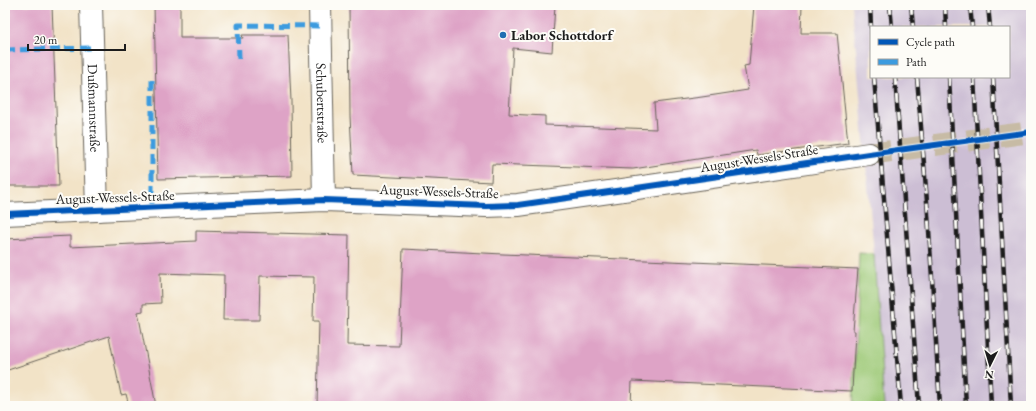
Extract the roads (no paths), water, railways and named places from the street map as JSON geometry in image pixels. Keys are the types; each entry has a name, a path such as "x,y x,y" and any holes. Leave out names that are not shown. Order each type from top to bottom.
{"street":[{"name":"Dußmannstraße","path":"91,5 97,210"},
{"name":"Schubertstraße","path":"320,5 324,200"},
{"name":"August-Wessels-Straße","path":"5,214 324,200 486,206 518,205 870,154"}],"tunnel":[{"path":"869,154 1031,132"}],"railway":[{"path":"870,5 871,26"},
{"path":"890,5 892,26"},
{"path":"911,5 913,26"},
{"path":"945,5 946,26"},
{"path":"970,5 972,26"},
{"path":"988,5 990,26"},
{"path":"874,78 901,406"},
{"path":"895,78 919,406"},
{"path":"917,78 928,214 940,406"},
{"path":"949,78 966,406"},
{"path":"974,78 991,406"},
{"path":"993,78 1011,406"}],"place":[{"name":"Labor Schottdorf","path":"503,35"}]}
